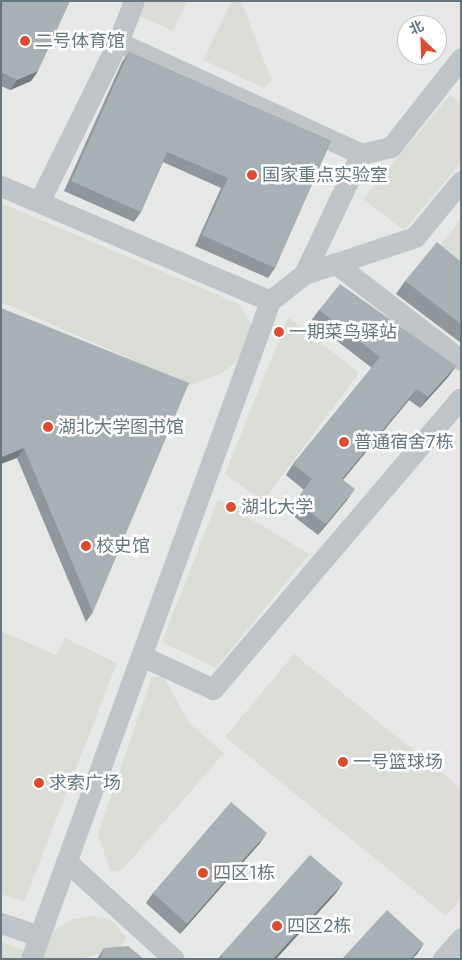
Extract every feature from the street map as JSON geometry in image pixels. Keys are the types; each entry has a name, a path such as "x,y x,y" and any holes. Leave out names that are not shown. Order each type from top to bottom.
{"street":[{"path":"39,202 118,42 134,1"},
{"path":"118,42 361,154 391,147 454,81 461,58"},
{"path":"304,274 361,154"},
{"path":"31,959 270,301 304,274 415,237 461,181"},
{"path":"1,186 270,301"},
{"path":"336,263 461,360"},
{"path":"142,656 213,689 461,398"},
{"path":"67,862 174,959"},
{"path":"1,923 39,936"},
{"path":"443,959 461,938"}],"shaded area":[{"name":"湖北大学","path":"1,1 461,1 461,959 1,959"},
{"path":"147,1 187,1 173,31 140,16"},
{"path":"232,1 241,1 272,81 264,88 203,60"},
{"path":"450,95 461,104 461,163 404,230 363,199"},
{"path":"1,203 239,304 252,326 238,361 222,373 190,385 1,302"},
{"path":"461,218 461,266 439,247"},
{"path":"288,317 359,373 263,501 225,474"},
{"path":"218,499 309,554 216,668 162,642"},
{"name":"求索广场","path":"1,631 56,655 65,638 117,663 24,902 1,894"},
{"name":"一号篮球场","path":"294,654 461,788 461,899 446,916 225,737"},
{"path":"152,677 164,677 189,723 224,753 124,868 115,872 110,870 98,834"},
{"path":"90,916 111,920 127,938 118,950 78,959 41,959 51,933 72,919"},
{"path":"1,942 24,950 20,959 1,959"}],"building":[{"name":"二号体育馆","path":"1,1 70,1 38,71 17,80 1,72"},
{"name":"国家重点实验室","path":"129,52 331,141 275,268 202,235 228,178 167,152 141,212 71,181"},
{"path":"437,242 461,262 461,324 405,281"},
{"name":"普通宿舍7栋","path":"340,284 456,366 428,397 417,389 342,479 355,489 326,524 295,501 312,479 293,464 380,357 319,310"},
{"path":"1,308 189,383 93,612 24,448 1,457"},
{"name":"四区1栋","path":"231,802 267,833 187,924 153,893"},
{"name":"四区2栋","path":"310,855 343,883 273,959 224,959 221,955"},
{"path":"387,910 424,944 410,959 342,959"},
{"path":"128,946 144,959 100,959 104,948"}],"place":[{"name":"二号体育馆","path":"25,41"},
{"name":"国家重点实验室","path":"252,175"},
{"name":"一期菜鸟驿站","path":"279,332"},
{"name":"湖北大学图书馆","path":"48,427"},
{"name":"普通宿舍7栋","path":"344,442"},
{"name":"湖北大学","path":"231,507"},
{"name":"校史馆","path":"86,546"},
{"name":"一号篮球场","path":"343,762"},
{"name":"求索广场","path":"39,783"},
{"name":"四区1栋","path":"203,873"},
{"name":"四区2栋","path":"277,926"}]}
